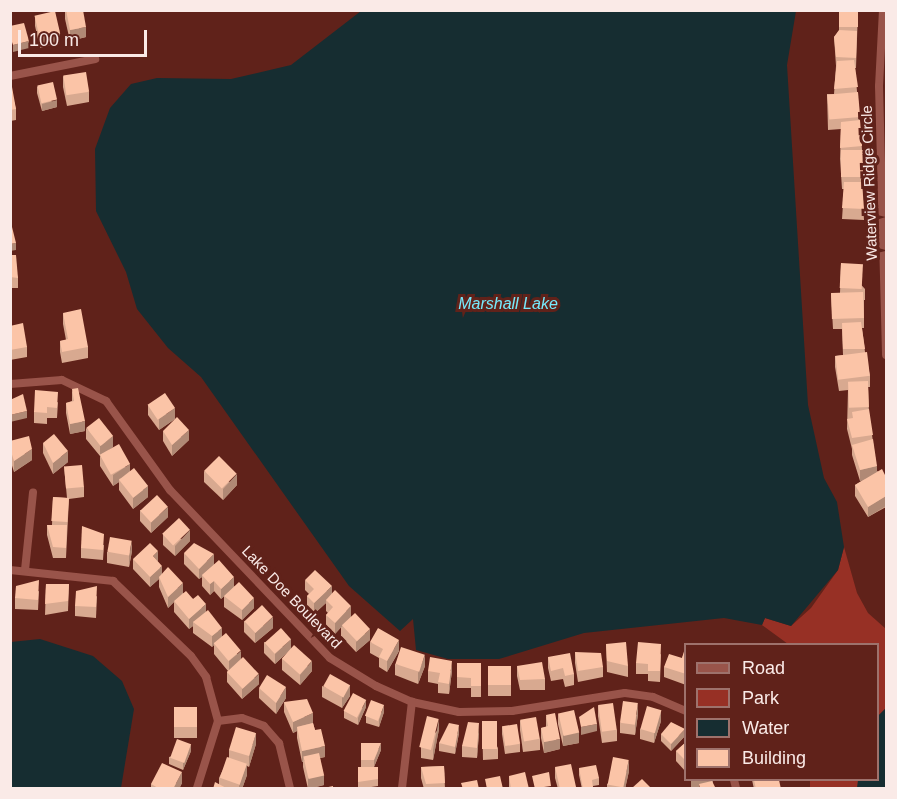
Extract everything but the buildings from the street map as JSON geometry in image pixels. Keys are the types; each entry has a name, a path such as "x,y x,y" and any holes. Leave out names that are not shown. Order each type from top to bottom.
{"street":[{"name":"Waterview Ridge Circle","path":"883,10 879,86 886,355"},
{"path":"10,76 95,59"},
{"name":"Lake Doe Boulevard","path":"10,384 62,380 106,401 170,490 330,658 412,702 485,713 625,693 653,697 684,710"},
{"path":"25,570 33,492"},
{"path":"10,570 25,570 125,587 201,668 218,721 197,789"},
{"path":"402,789 412,702"},
{"path":"218,721 242,717 264,726 279,743 290,789"}],"green space":[{"path":"844,547 857,593 868,613 886,629 886,708 879,715 879,643 787,643 762,625 765,618 791,626 811,608 838,570"},
{"path":"810,781 858,781 858,788 810,788"}],"water":[{"name":"Marshall Lake","path":"361,11 796,11 787,65 808,405 824,478 837,502 844,547 838,570 791,626 765,618 762,625 724,618 584,633 499,659 448,659 416,650 413,619 400,631 349,586 201,377 168,348 137,309 126,272 96,211 95,149 110,108 131,84 157,78 231,79 291,65"},
{"path":"40,639 93,656 122,681 134,709 121,788 11,788 11,642"},
{"path":"886,708 886,788 857,788 858,781 879,781 879,715"}]}
